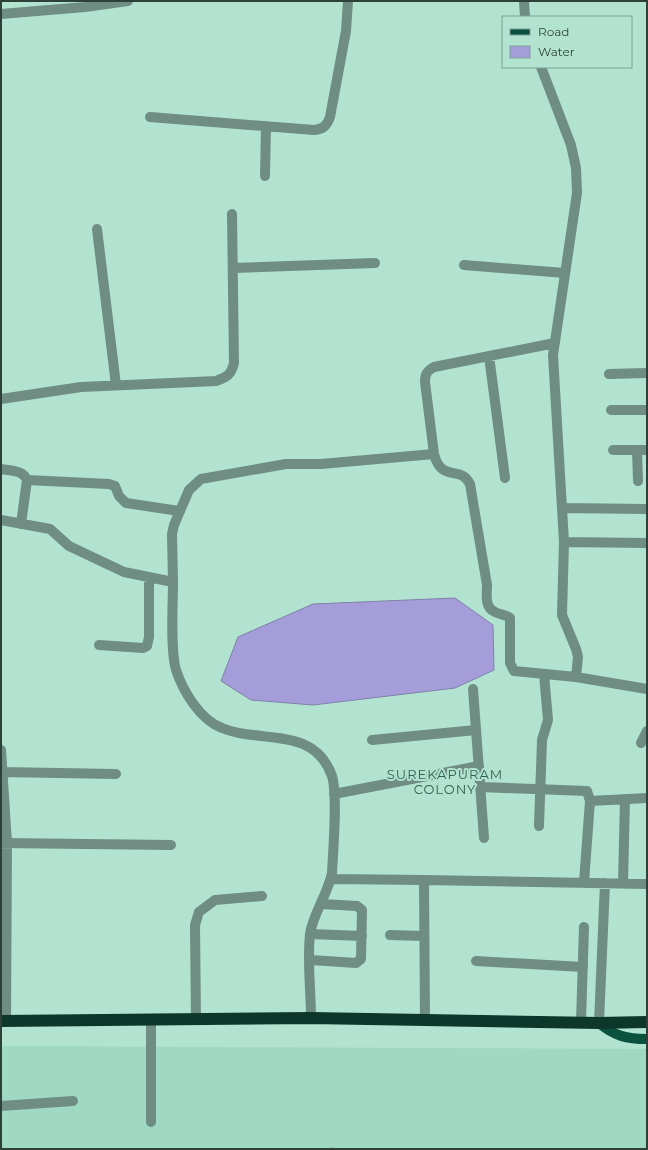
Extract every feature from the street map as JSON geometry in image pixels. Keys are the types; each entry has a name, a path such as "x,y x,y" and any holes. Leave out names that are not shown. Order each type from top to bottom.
{"highway":[{"path":"4,1021 311,1018 599,1023 647,1022"}],"main road":[{"path":"599,1023 610,1032 620,1037 647,1039"}],"street":[{"path":"1,14 85,7 128,1"},
{"path":"150,117 314,130 324,128 328,123 346,31 348,1"},
{"path":"524,1 525,16"},
{"path":"541,68 570,145 576,168 577,193 554,343 554,375 564,542 562,615 578,657 576,677"},
{"path":"265,176 266,126"},
{"path":"1,399 55,389 216,381 227,377 232,372 234,363 232,214"},
{"path":"97,229 116,385"},
{"path":"233,268 375,263"},
{"path":"464,265 565,273"},
{"path":"554,343 434,367 425,376 434,454 437,465 441,469 463,475 470,484 487,584 487,601 489,607 495,612 506,615 510,618 511,668 518,673 576,677 647,689"},
{"path":"489,356 505,478"},
{"path":"609,374 647,373"},
{"path":"611,410 647,410"},
{"path":"613,450 642,450 638,481"},
{"path":"311,1018 310,934 331,879 334,794 332,777 326,764 306,745 287,738 235,732 220,728 207,719 198,710 176,669 174,651 172,534 179,511 189,490 201,479 286,464 330,464 434,454"},
{"path":"1,469 22,473 27,480 21,524"},
{"path":"27,480 110,484 115,486 119,496 126,503 179,511"},
{"path":"562,508 647,508"},
{"path":"1,520 50,529 75,549 124,572 173,582"},
{"path":"564,542 647,543"},
{"path":"99,645 143,648 146,646 149,637 149,578"},
{"path":"539,826 539,789 542,740 548,720 544,674"},
{"path":"473,689 484,838"},
{"path":"372,740 476,730"},
{"path":"641,743 647,731"},
{"path":"1,750 4,843 4,1021"},
{"path":"334,794 478,766"},
{"path":"2,772 116,774"},
{"path":"480,787 587,791 590,801 584,882"},
{"path":"590,801 647,798"},
{"path":"623,883 625,799"},
{"path":"4,843 171,845"},
{"path":"331,879 647,884"},
{"path":"424,880 425,1020"},
{"path":"599,1023 605,883"},
{"path":"196,1020 195,925 199,912 215,900 262,896"},
{"path":"311,960 359,962 362,952 363,913 360,907 321,904"},
{"path":"581,1022 584,927"},
{"path":"310,934 362,936"},
{"path":"390,935 424,936"},
{"path":"476,961 583,967"},
{"path":"151,1122 152,1020"},
{"path":"1,1106 73,1100"}],"shaded area":[{"path":"1,1046 647,1049 647,1149 1,1149"}],"water":[{"path":"455,598 493,625 494,670 455,688 313,705 251,700 221,681 238,637 313,604"}],"district":[{"name":"SUREKAPURAM COLONY","path":"445,782"}]}
